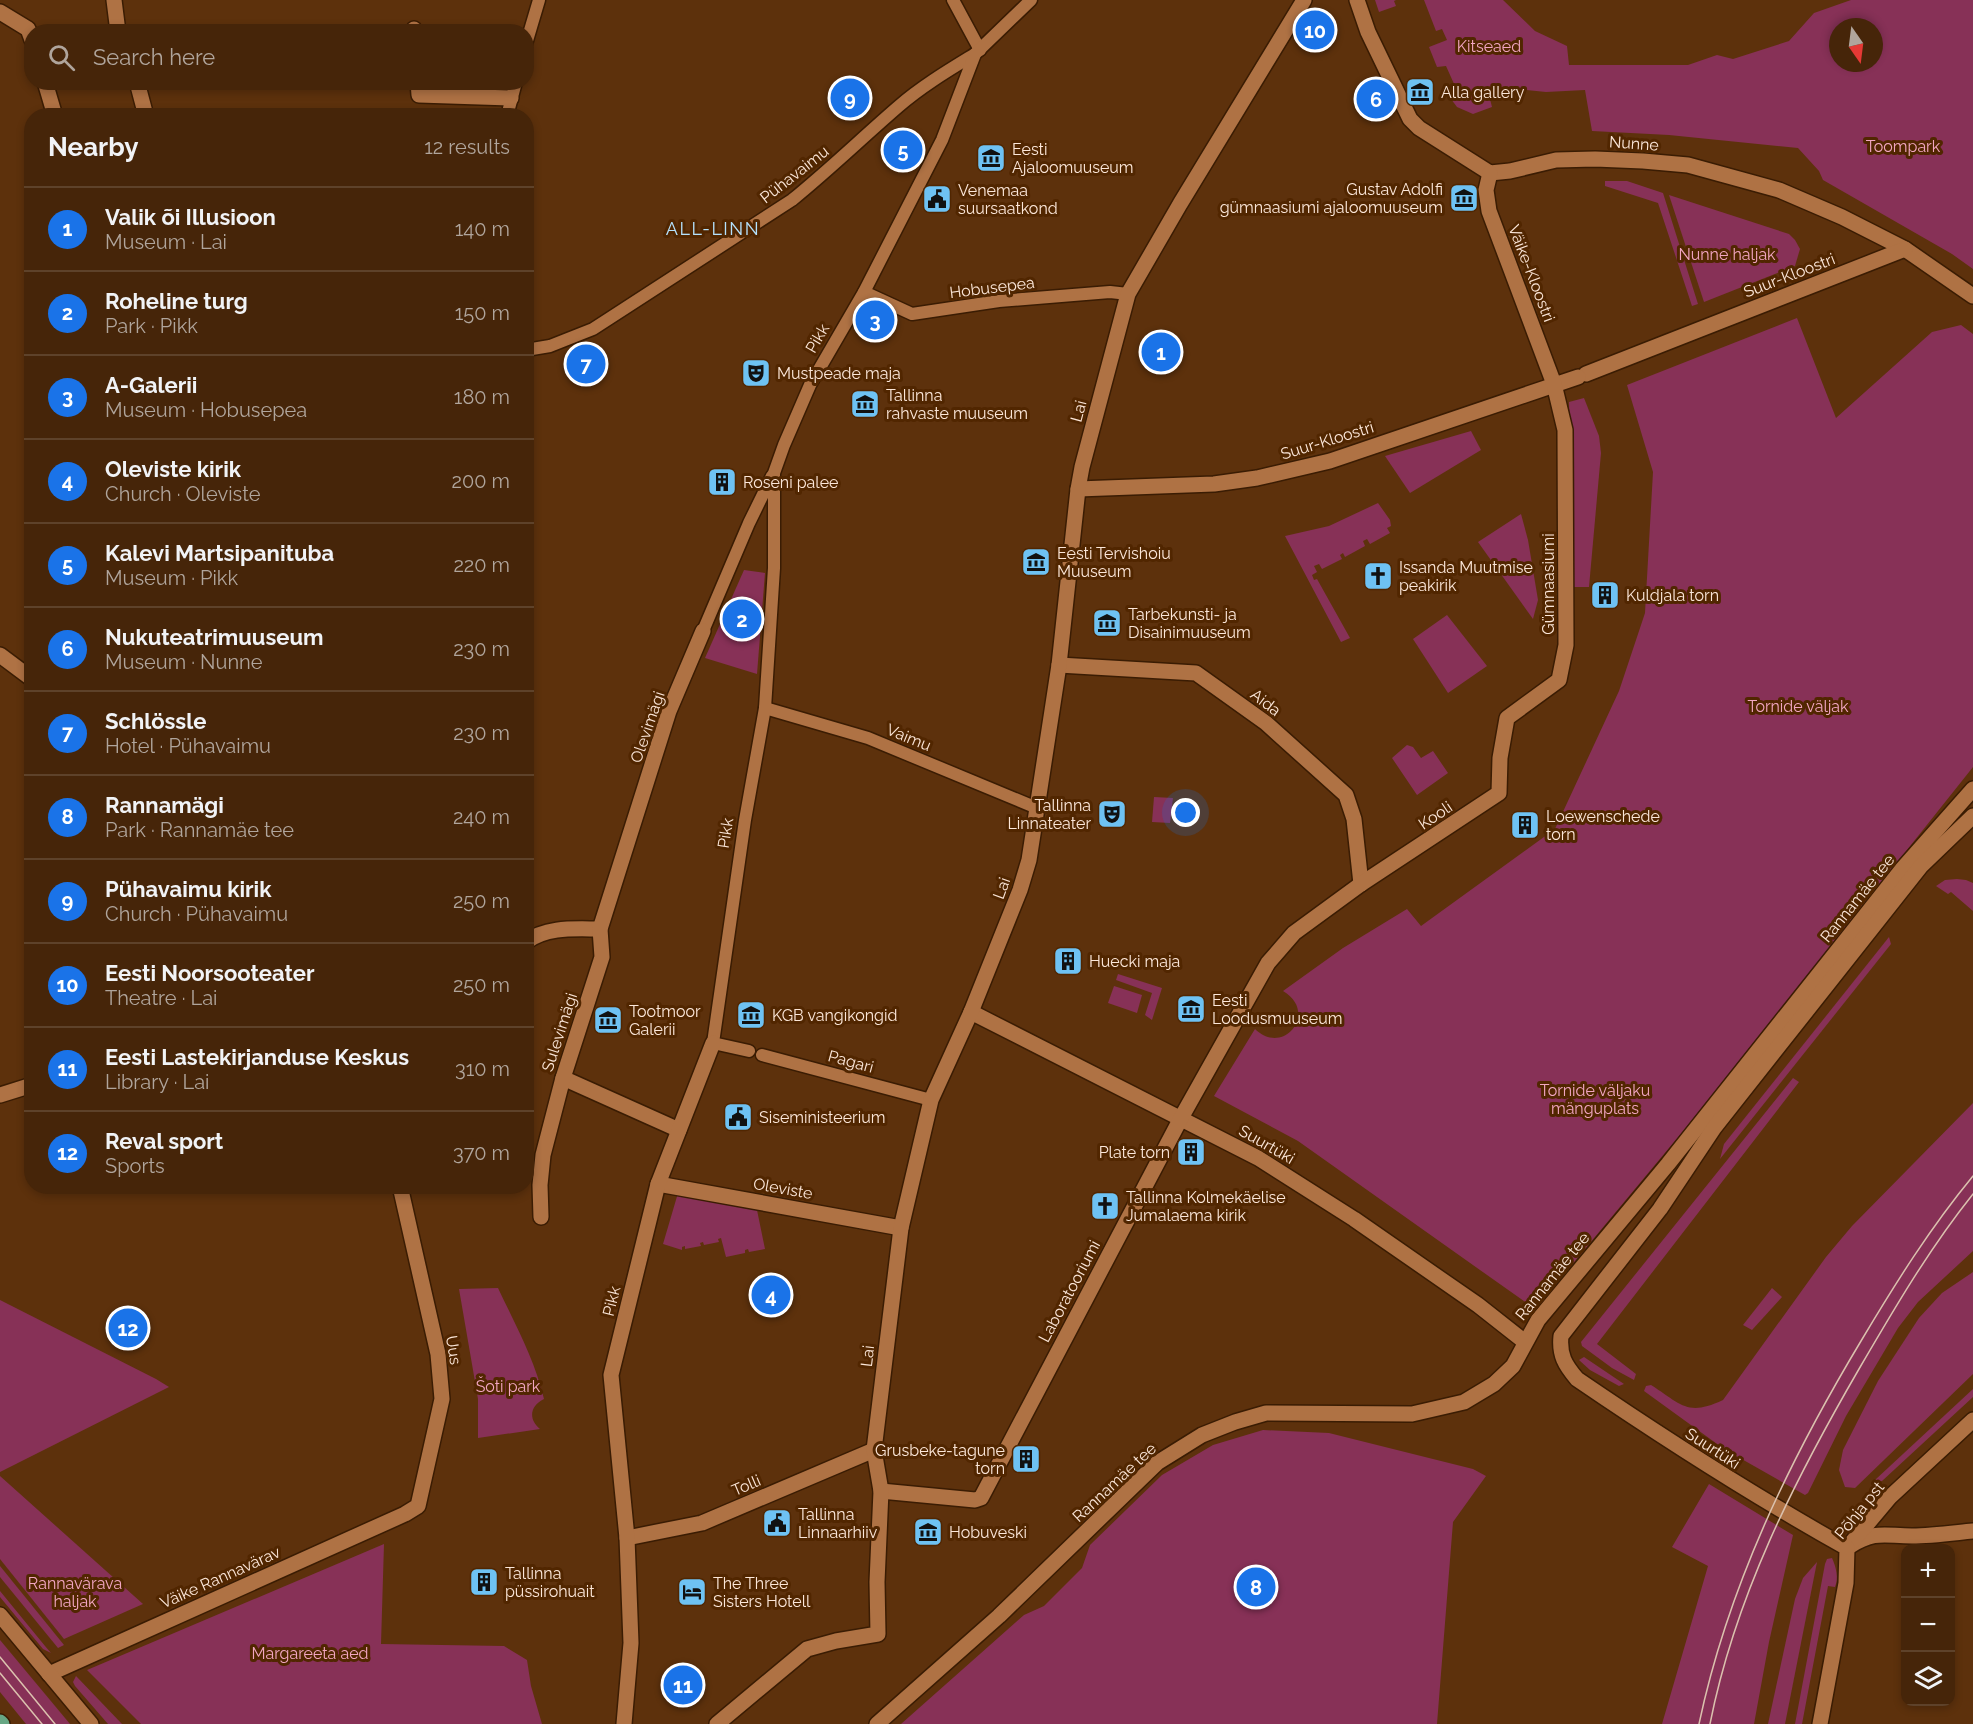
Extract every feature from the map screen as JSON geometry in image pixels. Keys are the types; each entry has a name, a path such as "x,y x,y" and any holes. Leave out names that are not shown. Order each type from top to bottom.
{"street":[{"path":"114,0 117,24"},
{"path":"532,24 539,0"},
{"path":"953,0 978,52"},
{"name":"Pikk","path":"624,1724 631,1643 627,1538 611,1375 658,1184 713,1043 745,820 765,708 774,568 774,473 810,385 864,292 942,140 978,52 1031,0"},
{"name":"Lai","path":"717,1724 807,1649 836,1641 878,1634 877,1582 881,1491 874,1449 901,1228 931,1100 971,1012 1020,890 1029,860 1059,665 1082,467 1128,294 1304,0"},
{"path":"1357,0 1368,32 1410,119 1419,128 1490,173"},
{"path":"0,12 24,27"},
{"name":"Pühavaimu","path":"534,349 550,346 593,329 792,200 820,178 900,105 978,52"},
{"path":"48,90 53,108"},
{"path":"139,90 144,108"},
{"path":"419,90 419,95 511,98"},
{"path":"509,108 514,90"},
{"name":"Nunne","path":"1490,173 1510,171 1556,160 1595,159 1688,165 1779,190 1842,217 1905,249 1973,296"},
{"name":"Väike-Kloostri","path":"1490,173 1486,190 1489,211 1554,384"},
{"name":"Suur-Kloostri","path":"1078,489 1214,484 1257,478 1329,461 1582,375 1905,249"},
{"name":"Hobusepea","path":"864,292 912,314 1010,300 1110,292 1128,294"},
{"name":"Gümnaasiumi","path":"1500,758 1507,718 1559,680 1566,645 1565,430 1554,384"},
{"name":"Olevimägi","path":"600,929 669,711 749,523 774,473"},
{"path":"0,655 24,673"},
{"name":"Aida","path":"1059,665 1196,673 1257,717 1346,795 1354,819 1361,884"},
{"name":"Vaimu","path":"765,708 868,738 1037,808"},
{"name":"Kooli","path":"1361,884 1499,793 1500,758"},
{"name":"Rannamäe tee","path":"878,1724 999,1616 1156,1464 1202,1435 1266,1413 1412,1414 1464,1402 1494,1384 1513,1366 1538,1320 1668,1164 1903,868 1973,789"},
{"name":"Rannamäe tee","path":"1567,1367 1561,1356 1561,1336 1660,1209 1714,1128 1921,866 1973,816"},
{"name":"Laboratooriumi","path":"881,1491 975,1500 981,1498 1181,1118 1268,963 1294,933 1361,884"},
{"path":"534,937 565,929 600,929"},
{"name":"Sulevimägi","path":"541,1217 540,1185 543,1155 563,1078 602,957 600,929"},
{"name":"Suurtüki","path":"971,1012 1258,1158 1354,1219 1478,1305 1525,1341"},
{"path":"713,1043 749,1051"},
{"name":"Pagari","path":"762,1055 931,1100"},
{"path":"563,1078 679,1130"},
{"path":"0,1095 24,1087"},
{"name":"Oleviste","path":"658,1184 901,1228"},
{"name":"Uus","path":"402,1194 438,1354 442,1399 418,1506 405,1514"},
{"name":"Suurtüki","path":"1567,1367 1577,1379 1720,1474 1797,1521 1847,1548"},
{"name":"Põhja pst","path":"1820,1724 1846,1583 1847,1548 1890,1497 1973,1420"},
{"name":"Tolli","path":"627,1538 702,1523 874,1449"},
{"name":"Väike Rannavärav","path":"49,1674 405,1514"},
{"path":"1847,1548 1864,1537 1879,1534 1914,1536 1973,1531"},
{"path":"0,1615 91,1724"}],"green space":[{"path":"1375,0 1396,0 1394,1 1396,6 1379,12"},
{"path":"1424,0 1503,0 1535,31 1567,46 1569,65 1688,65 1717,55 1733,59 1789,41 1814,13 1851,0 1973,0 1973,269 1952,254 1823,180 1819,171 1798,148 1669,135 1592,131 1585,90 1546,92 1498,87 1490,99 1492,107 1473,114 1457,107 1451,99 1459,95 1446,66 1437,67 1429,47 1447,40 1442,29 1436,31"},
{"path":"1605,181 1627,181 1663,193 1698,304 1692,306 1658,203 1605,186"},
{"name":"Nunne haljak","path":"1669,195 1789,234 1800,249 1795,266 1704,302"},
{"name":"Tornide väljak","path":"1797,318 1836,418 1932,332 1961,325 1973,334 1973,767 1684,1130 1535,1309 1298,1141 1214,1096 1255,1029 1266,1036 1277,1038 1286,1035 1293,1028 1298,1020 1298,1010 1293,1000 1283,991 1343,948 1407,909 1421,926 1555,829 1619,691 1645,613 1653,472 1627,385"},
{"path":"1584,398 1599,436 1601,453 1589,587 1574,587 1569,402"},
{"path":"1471,431 1481,450 1410,493 1385,456"},
{"path":"1378,503 1390,520 1391,526 1387,528 1390,533 1370,544 1367,539 1363,541 1365,546 1345,557 1343,553 1340,555 1342,559 1322,569 1319,564 1314,566 1317,572 1312,575 1314,580 1317,579 1350,638 1341,642 1285,536 1329,526"},
{"path":"1521,514 1528,540 1538,600 1533,619 1478,542"},
{"path":"744,570 765,573 757,674 705,658"},
{"path":"1447,615 1487,666 1448,693 1413,639"},
{"path":"1407,745 1413,747 1421,758 1433,751 1448,773 1417,795 1392,758"},
{"path":"1154,797 1173,798 1170,823 1152,822"},
{"path":"1957,879 1973,883 1973,911 1951,892 1948,894 1936,886 1945,880"},
{"path":"1889,937 1891,944 1720,1159 1724,1144"},
{"path":"1118,974 1162,988 1152,1020 1145,1015 1152,993 1116,980"},
{"path":"1114,986 1142,995 1137,1013 1108,1003"},
{"path":"1793,1078 1799,1082 1597,1344 1636,1374 1634,1380 1612,1368 1582,1346 1581,1342"},
{"path":"1973,1103 1973,1251 1918,1302 1898,1328 1846,1416 1808,1493 1805,1495 1724,1449 1644,1391 1646,1386 1651,1385 1677,1403 1692,1408 1701,1408 1723,1400 1826,1257 1852,1226"},
{"path":"678,1193 757,1210 765,1249 749,1252 748,1249 745,1253 726,1257 721,1238 718,1239 719,1242 704,1245 703,1242 700,1243 701,1246 685,1249 685,1246 682,1250 663,1244"},
{"path":"1973,1272 1973,1374 1855,1488 1845,1487 1839,1470 1843,1450 1878,1381 1919,1318 1942,1293"},
{"name":"Šoti park","path":"498,1288 530,1356 540,1385 544,1399 533,1409 532,1417 540,1429 478,1438 478,1399 459,1289"},
{"path":"1772,1288 1782,1297 1752,1330 1743,1325"},
{"path":"0,1300 156,1379 169,1387 0,1472"},
{"path":"1584,1357 1624,1384 1619,1386 1590,1370 1579,1360"},
{"path":"1973,1389 1973,1397 1882,1481 1876,1482 1875,1480"},
{"path":"1263,1430 1329,1433 1473,1469 1486,1476 1453,1522 1437,1724 901,1724 1024,1615 1044,1606 1082,1568 1090,1545 1162,1475 1213,1445"},
{"name":"Rannavärava haljak","path":"0,1476 143,1604 64,1639 0,1559"},
{"path":"1709,1484 1793,1535 1769,1642 1754,1724 1662,1724 1708,1566 1672,1547"},
{"name":"Margareeta aed","path":"384,1544 381,1644 504,1646 527,1660 531,1686 542,1724 141,1724 87,1670"},
{"path":"1832,1558 1837,1580 1835,1587 1828,1586 1802,1724 1795,1724 1825,1564 1827,1559"},
{"path":"1817,1562 1785,1724 1768,1724 1795,1599 1803,1578"},
{"path":"0,1566 64,1645 58,1648 0,1577"},
{"path":"0,1591 51,1653 43,1649 0,1597"},
{"path":"0,1640 70,1724 26,1724 0,1692"},
{"path":"76,1676 122,1724 108,1724 75,1686 73,1682"}],"tram line":[{"path":"1699,1724 1711,1673 1744,1574 1809,1432 1887,1298 1928,1236 1973,1176"},
{"path":"1710,1724 1721,1677 1751,1585 1790,1497 1835,1411 1899,1302 1942,1236 1973,1194"},
{"path":"0,1657 55,1724"},
{"path":"0,1673 42,1724"}],"place":[{"name":"Eesti Noorsooteater","path":"1315,30"},
{"name":"Alla gallery","path":"1420,92"},
{"name":"Pühavaimu kirik","path":"850,98"},
{"name":"Nukuteatrimuuseum","path":"1376,99"},
{"name":"Kalevi Martsipanituba","path":"903,150"},
{"name":"Eesti Ajaloomuuseum","path":"991,158"},
{"name":"Gustav Adolfi gümnaasiumi ajaloomuuseum","path":"1464,198"},
{"name":"Venemaa suursaatkond","path":"937,199"},
{"name":"A-Galerii","path":"875,320"},
{"name":"Valik õi Illusioon","path":"1161,352"},
{"name":"Schlössle","path":"586,364"},
{"name":"Mustpeade maja","path":"756,373"},
{"name":"Tallinna rahvaste muuseum","path":"865,404"},
{"name":"Roseni palee","path":"722,482"},
{"name":"Eesti Tervishoiu Muuseum","path":"1036,562"},
{"name":"Issanda Muutmise peakirik","path":"1378,576"},
{"name":"Kuldjala torn","path":"1605,595"},
{"name":"Roheline turg","path":"742,619"},
{"name":"Tarbekunsti- ja Disainimuuseum","path":"1107,623"},
{"name":"Tallinna Linnateater","path":"1112,814"},
{"name":"Loewenschede torn","path":"1525,825"},
{"name":"Huecki maja","path":"1068,961"},
{"name":"Eesti Loodusmuuseum","path":"1191,1009"},
{"name":"KGB vangikongid","path":"751,1015"},
{"name":"Tootmoor Galerii","path":"608,1020"},
{"name":"Siseministeerium","path":"738,1117"},
{"name":"Plate torn","path":"1191,1152"},
{"name":"Tallinna Kolmekäelise Jumalaema kirik","path":"1105,1206"},
{"name":"Oleviste kirik","path":"771,1295"},
{"name":"Reval sport","path":"128,1328"},
{"name":"Grusbeke-tagune torn","path":"1026,1459"},
{"name":"Tallinna Linnaarhiiv","path":"777,1523"},
{"name":"Hobuveski","path":"928,1532"},
{"name":"Tallinna püssirohuait","path":"484,1582"},
{"name":"Rannamägi","path":"1256,1587"},
{"name":"The Three Sisters Hotell","path":"692,1592"},
{"name":"Eesti Lastekirjanduse Keskus","path":"683,1685"}],"district":[{"name":"ALL-LINN","path":"713,229"}],"park label":[{"name":"Kitseaed","path":"1489,46"},
{"name":"Toompark","path":"1903,146"},
{"name":"Tornide väljaku mänguplats","path":"1595,1099"}]}
